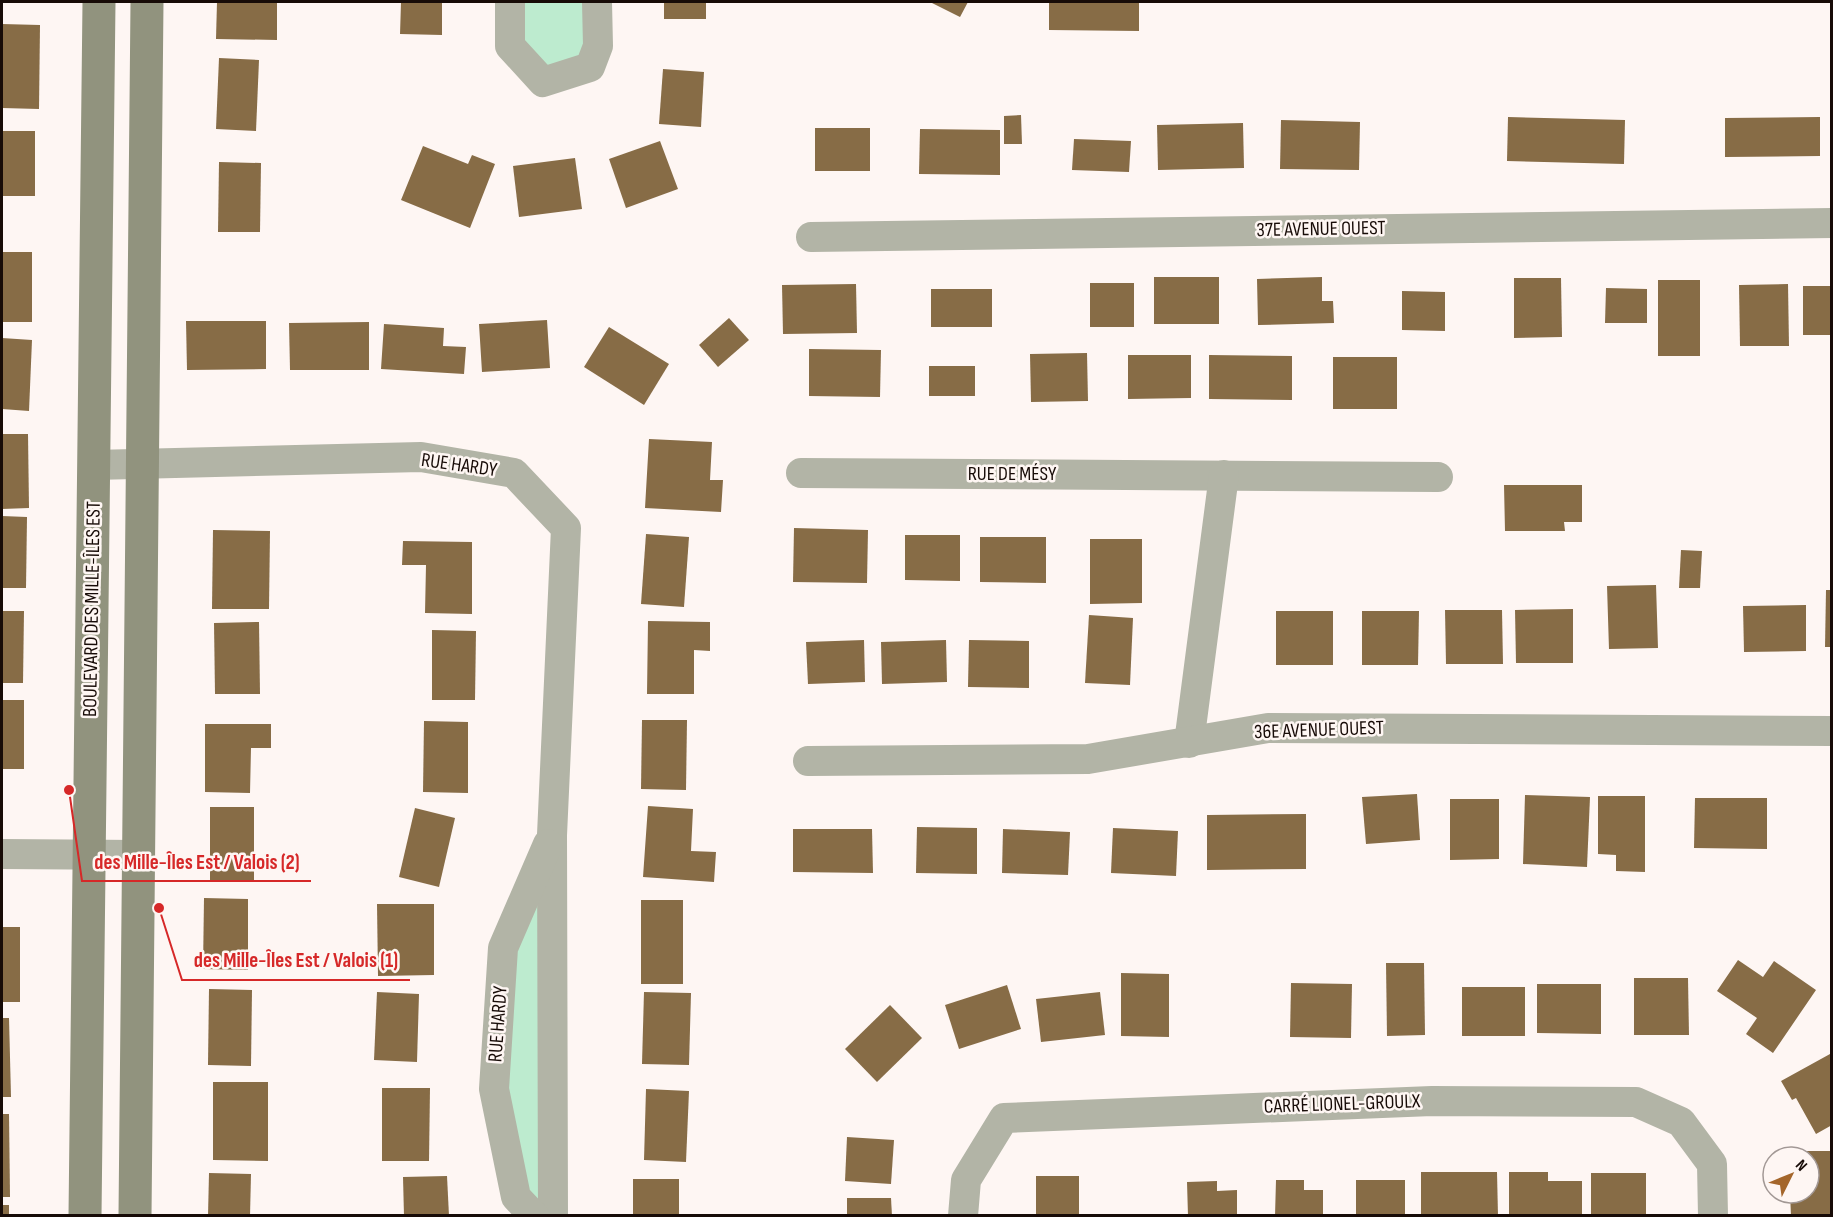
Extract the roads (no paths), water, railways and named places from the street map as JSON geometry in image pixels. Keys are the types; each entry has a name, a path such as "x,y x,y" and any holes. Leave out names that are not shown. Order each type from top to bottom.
{"street":[{"name":"BOULEVARD DES MILLE-ÎLES EST","path":"86,1215 99,2"},
{"path":"135,1215 147,2"},
{"path":"510,2 510,46 543,82 590,67 598,46 597,2"},
{"name":"37E AVENUE OUEST","path":"811,237 1832,223"},
{"name":"RUE HARDY","path":"94,465 421,457 514,473 566,528 552,835 553,1215"},
{"name":"RUE DE MÉSY","path":"801,473 1438,477"},
{"path":"1189,743 1224,475"},
{"name":"36E AVENUE OUEST","path":"808,761 1088,759 1268,728 1832,731"},
{"name":"RUE HARDY","path":"534,1215 516,1197 494,1089 502,948 552,835"},
{"path":"2,854 138,855"},
{"name":"CARRÉ LIONEL-GROULX","path":"963,1215 966,1180 1004,1118 1432,1101 1636,1102 1681,1122 1712,1164 1713,1215"}],"place":[{"name":"des Mille-Îles Est / Valois (2)","path":"69,790"},
{"name":"des Mille-Îles Est / Valois (1)","path":"159,908"}]}
